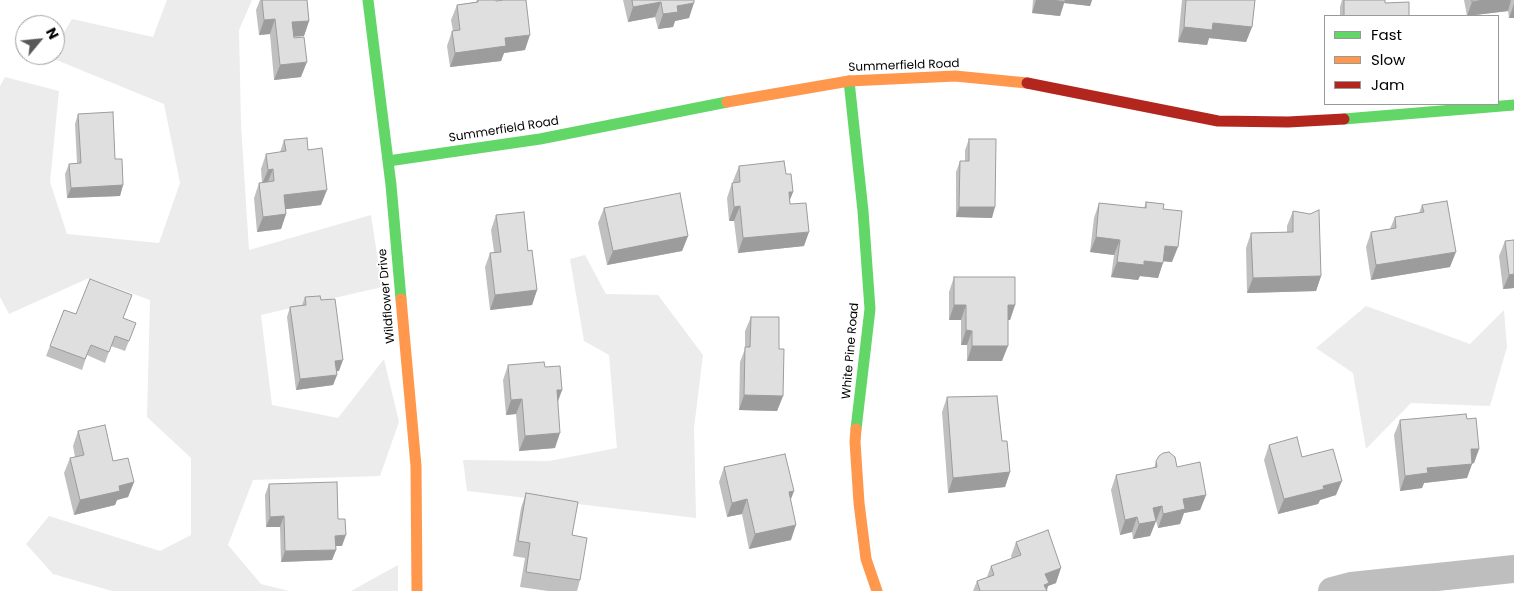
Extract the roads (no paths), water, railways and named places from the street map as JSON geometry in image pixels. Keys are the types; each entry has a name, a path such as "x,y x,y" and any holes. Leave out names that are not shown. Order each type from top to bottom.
{"street":[{"name":"Wildflower Drive","path":"368,0 388,161 416,466 417,591"},
{"name":"Summerfield Road","path":"388,161 540,139 722,103 849,81 955,76 1035,84 1218,121 1288,122 1388,116 1514,105"},
{"name":"White Pine Road","path":"849,81 863,211 870,309 855,442 859,503 866,559 877,591"},
{"path":"1332,591 1351,586 1514,569"}]}
